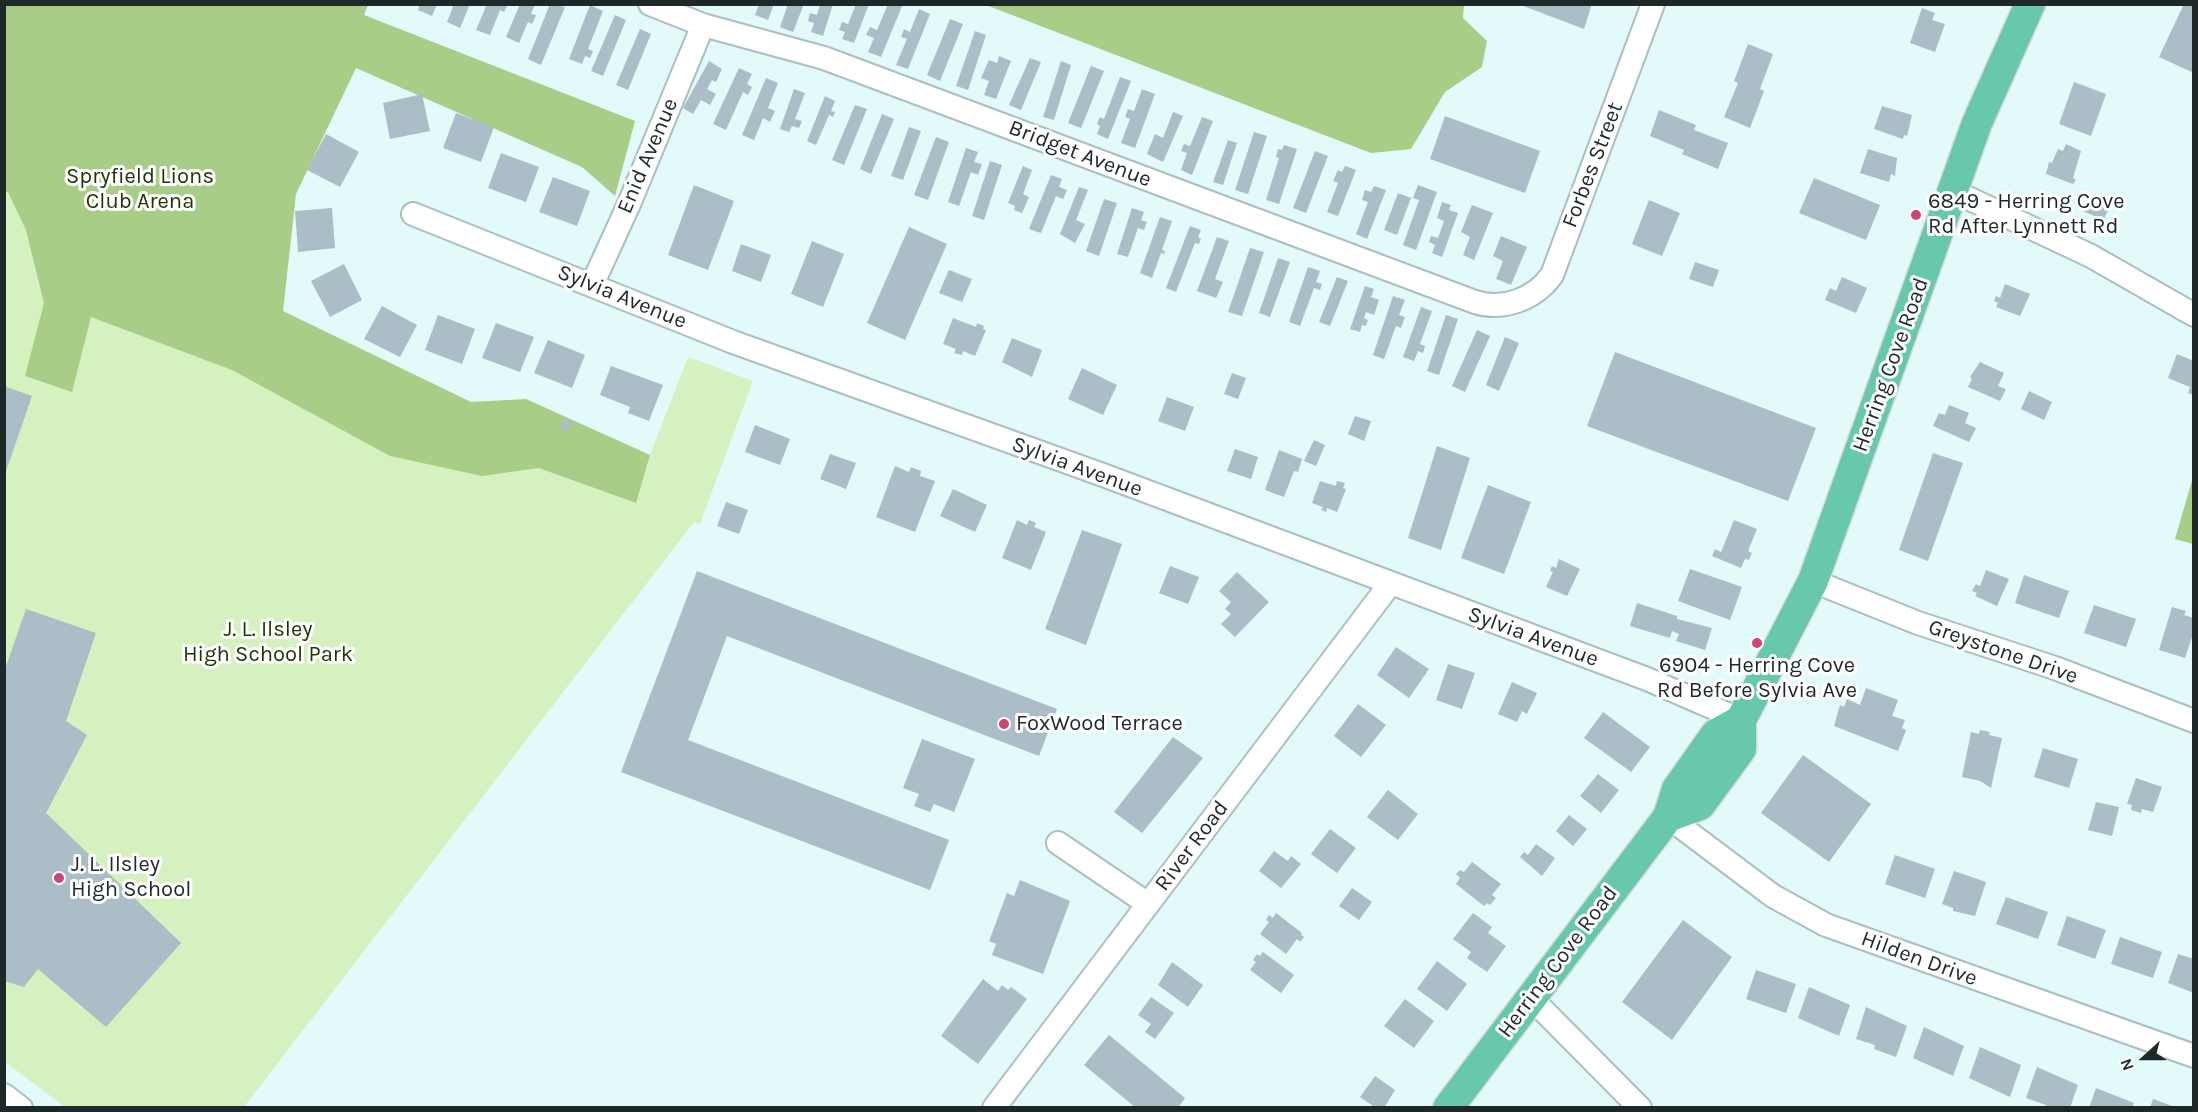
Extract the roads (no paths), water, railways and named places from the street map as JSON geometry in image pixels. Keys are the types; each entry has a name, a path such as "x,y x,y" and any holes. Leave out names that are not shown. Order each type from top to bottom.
{"main road":[{"name":"Herring Cove Road","path":"1448,1107 1668,817 1700,805 1741,749 1741,720 1813,581 1977,123 2030,4"}],"street":[{"name":"Bridget Avenue","path":"650,4 703,25 824,58 1475,302 1491,305 1507,304"},
{"name":"Forbes Street","path":"1507,304 1534,293 1552,275 1653,4"},
{"name":"Enid Avenue","path":"592,285 629,204 703,25"},
{"path":"1953,191 2091,256 2193,315"},
{"name":"Sylvia Avenue","path":"413,214 733,342 1103,475 1647,679 1741,720"},
{"name":"Greystone Drive","path":"1813,581 1918,623 2055,668 2193,722"},
{"name":"River Road","path":"994,1107 1390,584"},
{"name":"Hilden Drive","path":"1668,817 1773,896 1826,925 2193,1056"},
{"path":"1058,843 1148,904"},
{"path":"1530,997 1640,1107"},
{"path":"4,1095 21,1107"}],"place":[{"name":"6849 - Herring Cove Rd After Lynnett Rd","path":"1916,215"},
{"name":"6904 - Herring Cove Rd Before Sylvia Ave","path":"1757,643"},
{"name":"FoxWood Terrace","path":"1004,724"},
{"name":"J. L. Ilsley High School","path":"59,878"}],"park label":[{"name":"Spryfield Lions Club Arena","path":"140,190"},
{"name":"J. L. Ilsley High School Park","path":"268,642"}]}
